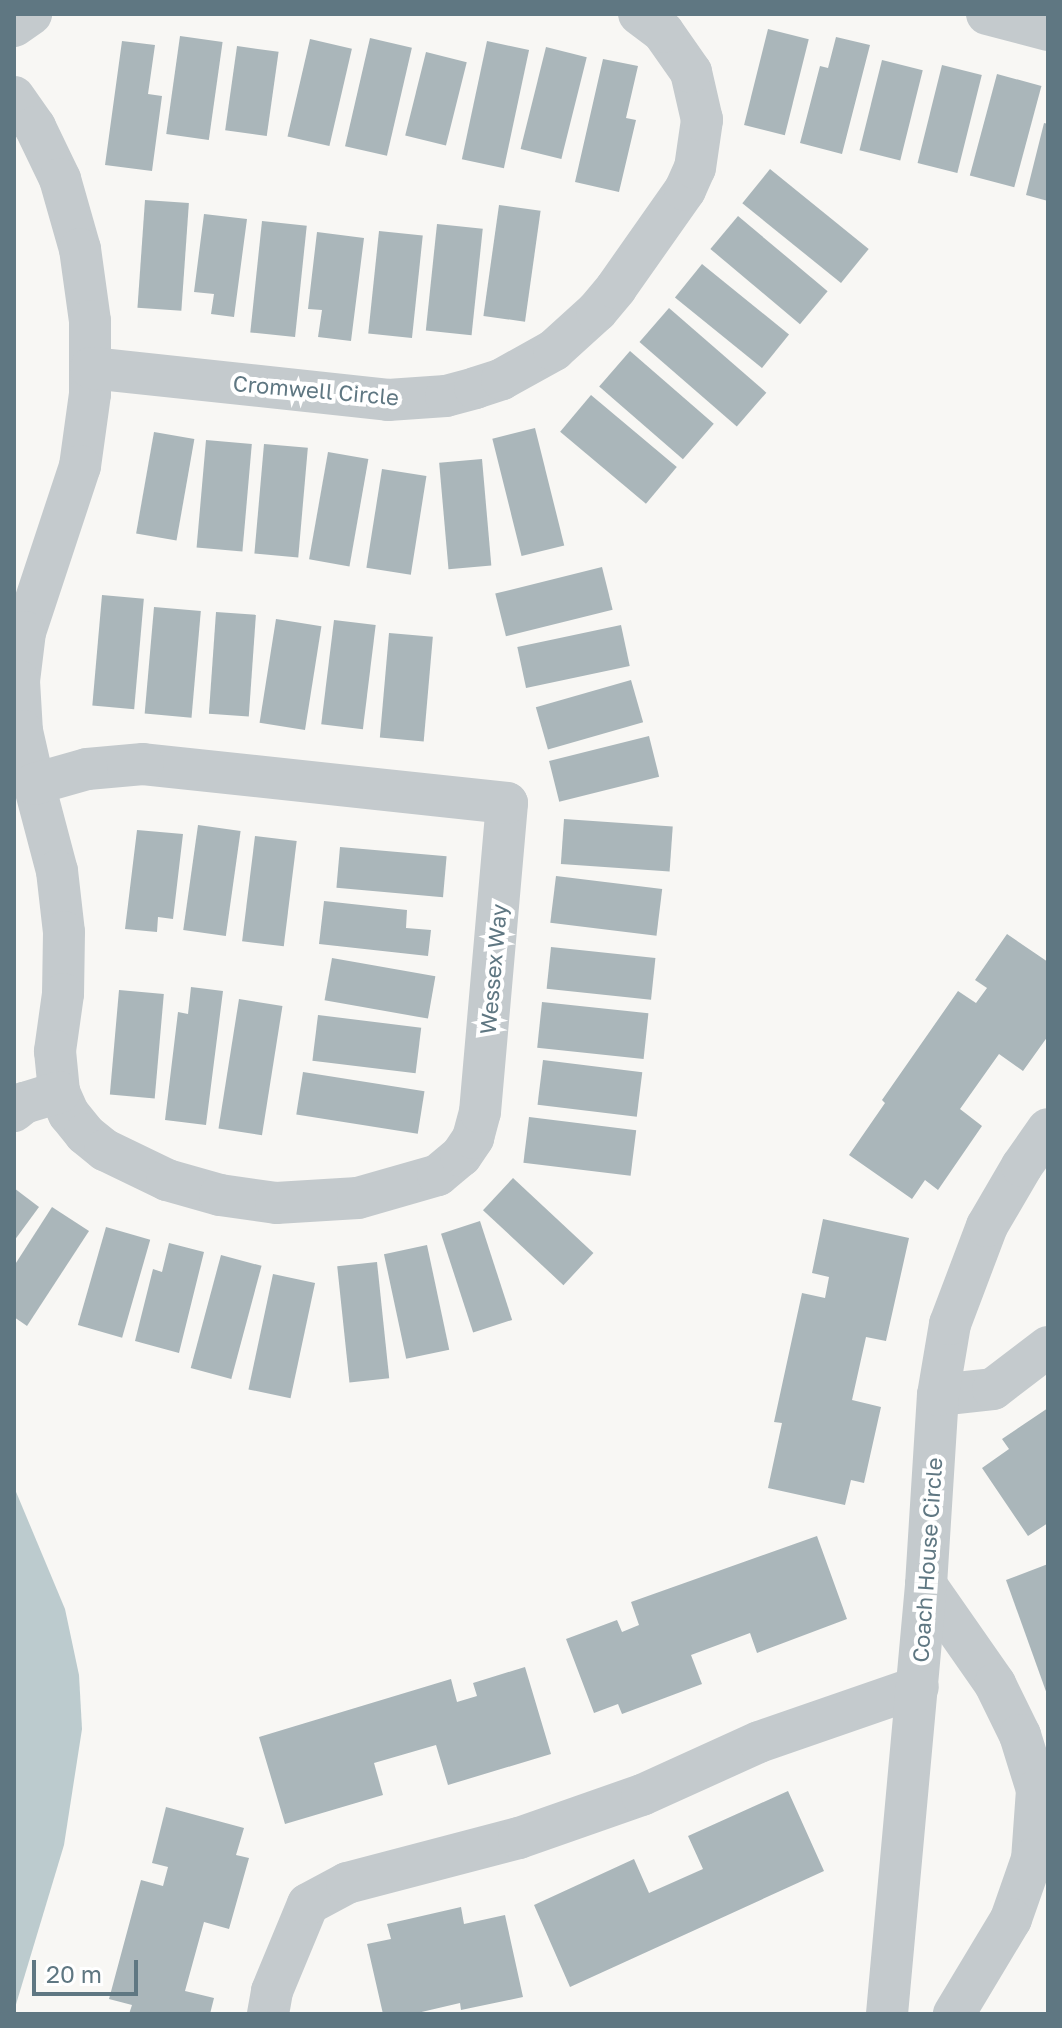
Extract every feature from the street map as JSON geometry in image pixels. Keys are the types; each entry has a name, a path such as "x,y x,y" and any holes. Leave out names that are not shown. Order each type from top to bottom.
{"street":[{"path":"14,26 31,14"},
{"path":"987,14 1048,30"},
{"name":"Cromwell Circle","path":"91,368 388,400 446,396 502,379 529,366 576,332 607,300 685,190 695,168 702,120 699,95 685,62 661,20"},
{"path":"14,97 35,127 60,179 80,249 90,321 91,368 80,466 25,632 19,681 20,706 34,784 57,871 64,932 63,994 55,1051 59,1092 24,1103 14,1111"},
{"name":"Wessex Way","path":"34,784 87,769 143,764 507,803 480,1112 473,1138 461,1156 438,1175 358,1198 317,1202 276,1203 220,1195 167,1180 105,1150 85,1134 69,1114 59,1092"},
{"name":"Coach House Circle","path":"887,2014 918,1687 938,1395 950,1324 987,1226 1048,1129"},
{"path":"938,1395 993,1389 1048,1347"},
{"path":"926,1585 995,1684 1020,1735 1037,1790 1032,1859 1011,1919 954,2014"},
{"path":"268,2014 272,1991 308,1904 347,1883 519,1838 642,1795 759,1742 918,1687"}],"shaded area":[{"path":"14,1487 65,1609 79,1675 82,1729 64,1845 14,2011"}],"building":[{"path":"768,29 809,39 785,135 744,125"},
{"path":"180,36 223,42 209,140 166,134"},
{"path":"836,37 870,45 842,154 800,143 820,66 828,68"},
{"path":"370,38 412,48 387,156 345,146"},
{"path":"310,39 352,49 329,146 288,136"},
{"path":"122,41 155,45 148,94 162,96 152,171 105,165"},
{"path":"487,41 529,50 504,168 462,159"},
{"path":"237,46 279,52 267,136 225,130"},
{"path":"546,47 587,57 561,159 521,149"},
{"path":"426,52 467,62 446,146 405,135"},
{"path":"603,59 638,66 626,118 636,120 619,192 575,182"},
{"path":"882,60 923,70 900,160 860,150"},
{"path":"942,65 982,75 957,173 918,163"},
{"path":"997,74 1041,86 1014,187 970,175"},
{"path":"1044,123 1048,124 1048,201 1026,195"},
{"path":"770,169 869,249 841,283 742,203"},
{"path":"145,200 189,203 181,311 137,308"},
{"path":"499,205 541,211 525,322 483,316"},
{"path":"204,214 247,219 234,317 211,314 214,294 194,292"},
{"path":"738,216 828,291 800,324 710,249"},
{"path":"262,221 307,226 295,337 250,332"},
{"path":"437,224 483,229 472,335 426,330"},
{"path":"379,231 423,236 412,338 368,333"},
{"path":"317,232 364,238 351,341 318,337 322,310 308,309"},
{"path":"702,264 789,334 762,368 675,297"},
{"path":"669,308 766,393 737,427 639,342"},
{"path":"630,351 714,424 683,459 599,386"},
{"path":"591,395 677,467 646,504 560,432"},
{"path":"535,428 564,545 522,556 492,439"},
{"path":"154,432 194,439 176,541 136,533"},
{"path":"206,440 252,444 242,552 197,548"},
{"path":"264,444 308,448 298,557 254,554"},
{"path":"328,452 368,459 349,566 309,559"},
{"path":"482,459 491,566 448,569 439,463"},
{"path":"382,469 426,476 411,575 366,568"},
{"path":"602,567 613,610 506,636 495,594"},
{"path":"102,595 144,599 134,709 92,706"},
{"path":"154,607 201,611 191,718 145,714"},
{"path":"216,612 256,615 249,717 209,714"},
{"path":"276,619 321,626 305,730 260,723"},
{"path":"334,620 376,625 363,729 321,724"},
{"path":"621,625 630,666 526,688 517,647"},
{"path":"389,633 433,637 424,741 380,738"},
{"path":"631,680 643,722 548,750 536,707"},
{"path":"649,736 659,777 559,802 549,761"},
{"path":"564,819 673,827 670,871 561,864"},
{"path":"198,825 241,831 226,936 183,930"},
{"path":"137,830 183,834 173,919 158,917 157,932 125,929"},
{"path":"255,836 297,841 284,946 242,941"},
{"path":"340,847 447,856 443,897 336,888"},
{"path":"556,876 662,889 656,936 550,923"},
{"path":"324,901 407,910 406,928 431,930 428,956 319,944"},
{"path":"1007,934 1048,962 1048,1036 1023,1071 999,1054 960,1109 982,1126 938,1190 925,1180 912,1199 849,1155 885,1103 882,1100 958,991 976,1003 987,988 975,980"},
{"path":"551,947 655,958 651,1000 547,989"},
{"path":"332,958 435,976 428,1019 325,1000"},
{"path":"191,987 223,991 206,1125 165,1120 178,1012 188,1014"},
{"path":"119,990 164,994 155,1099 110,1095"},
{"path":"239,999 282,1006 262,1135 219,1128"},
{"path":"542,1002 648,1013 644,1059 537,1048"},
{"path":"318,1015 421,1028 416,1073 312,1061"},
{"path":"543,1060 642,1072 637,1117 538,1105"},
{"path":"303,1072 424,1091 418,1134 296,1114"},
{"path":"529,1117 636,1130 631,1176 523,1163"},
{"path":"513,1178 593,1253 563,1285 483,1210"},
{"path":"14,1188 39,1207 14,1241"},
{"path":"52,1207 89,1231 27,1326 14,1317 14,1266"},
{"path":"823,1219 909,1238 886,1341 866,1337 852,1400 881,1407 864,1483 851,1480 845,1505 768,1488 782,1423 774,1422 802,1293 825,1298 829,1277 812,1273"},
{"path":"480,1221 512,1320 473,1333 441,1234"},
{"path":"106,1227 150,1240 122,1338 78,1325"},
{"path":"169,1243 204,1252 179,1353 135,1341 153,1269 162,1272"},
{"path":"427,1245 449,1350 406,1359 384,1254"},
{"path":"221,1255 262,1266 231,1379 191,1368"},
{"path":"377,1262 389,1378 349,1383 337,1266"},
{"path":"273,1274 315,1283 291,1398 248,1389"},
{"path":"1048,1408 1048,1523 1028,1536 982,1468 1009,1449 1002,1439"},
{"path":"817,1536 847,1619 757,1653 750,1633 691,1655 702,1684 622,1714 618,1704 594,1713 566,1639 617,1620 622,1632 639,1625 631,1602"},
{"path":"1048,1564 1048,1697 1006,1580"},
{"path":"525,1667 551,1754 448,1785 436,1745 374,1763 383,1795 285,1824 259,1737 451,1679 457,1702 477,1696 473,1683"},
{"path":"788,1791 824,1871 570,1987 534,1905 634,1859 649,1893 703,1869 688,1836"},
{"path":"166,1807 244,1828 236,1855 249,1858 229,1929 204,1922 185,1991 214,1998 210,2014 129,2014 132,2005 109,1999 141,1880 163,1886 168,1867 152,1863"},
{"path":"461,1907 464,1924 505,1915 523,1997 461,2010 460,2003 413,2014 383,2014 367,1944 391,1939 387,1924"}]}
